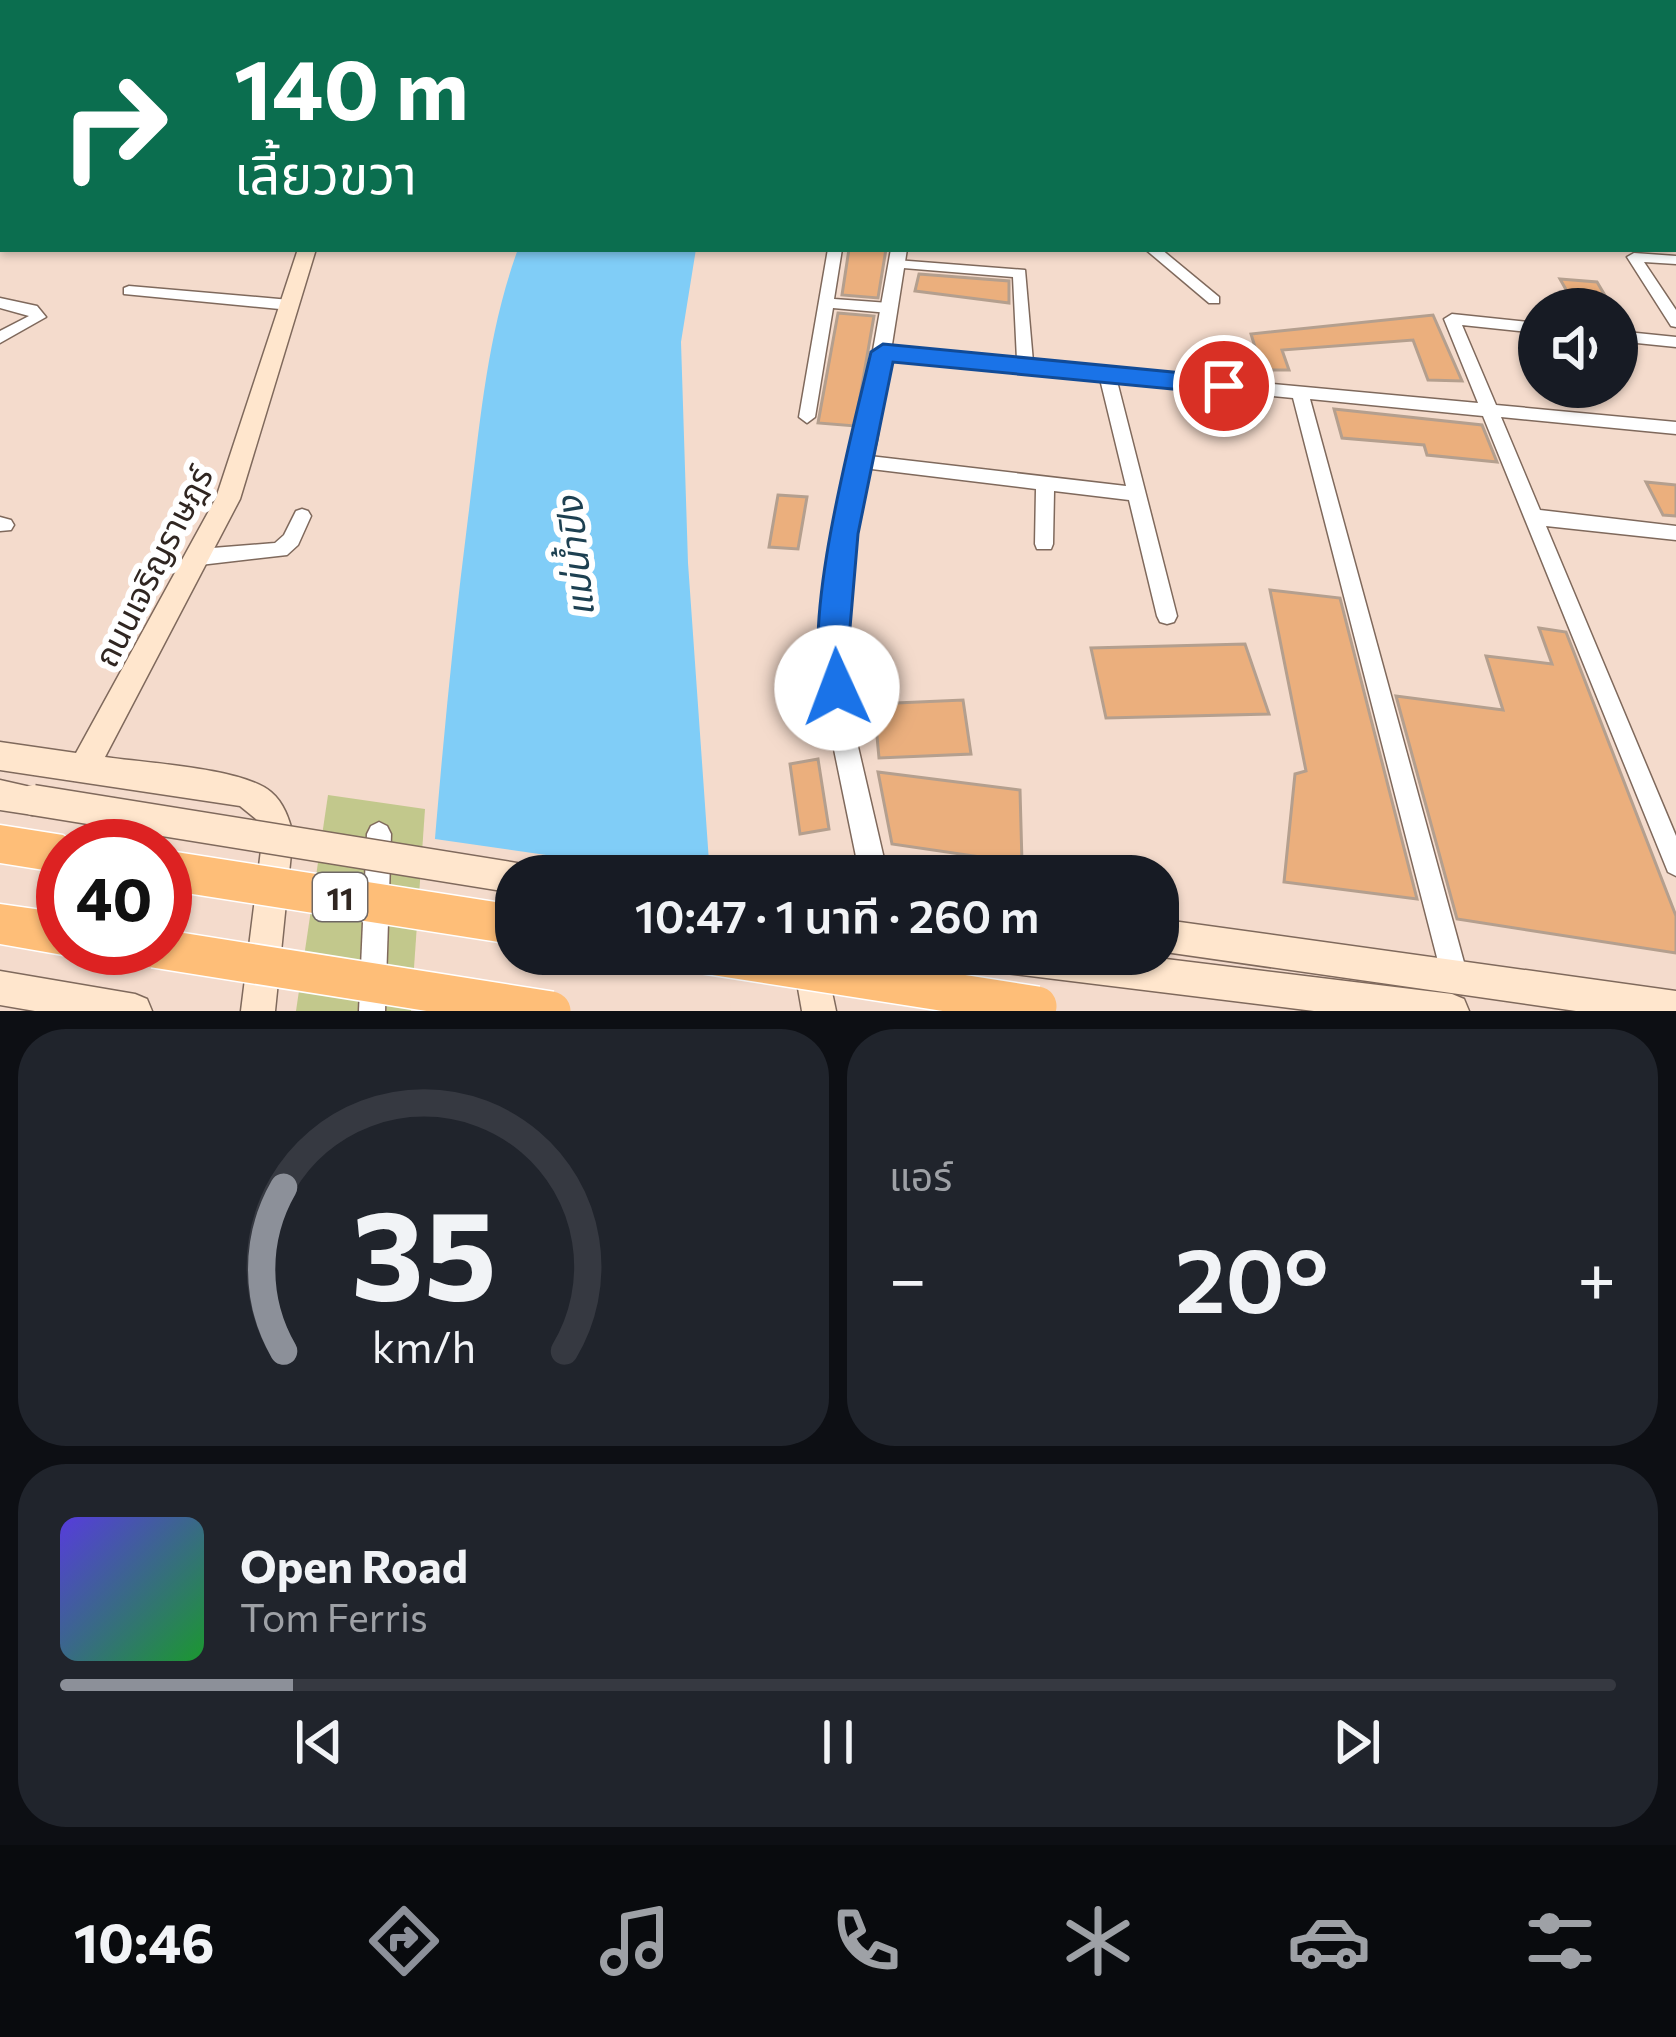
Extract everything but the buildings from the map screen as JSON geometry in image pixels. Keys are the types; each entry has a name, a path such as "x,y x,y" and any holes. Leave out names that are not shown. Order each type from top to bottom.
{"highway":[{"path":"0,844 36,850"},
{"name":"11","path":"192,874 495,922"},
{"path":"0,923 36,929"},
{"path":"192,954 550,1011"},
{"path":"839,975 1052,1008"}],"main road":[{"name":"ถนนเจริญราษฎร์","path":"83,769 228,499 306,252"},
{"path":"0,756 244,792 261,801 274,818 278,834 257,1011"},
{"path":"0,795 495,875"},
{"path":"1179,939 1454,994"},
{"path":"1179,972 1676,1008"},
{"path":"813,975 819,1011"},
{"path":"0,988 135,1011"}],"street":[{"path":"807,417 834,252"},
{"path":"1156,252 1214,300"},
{"path":"869,855 841,725 832,651 844,534 898,256 1020,273 1025,366"},
{"path":"1676,260 1634,257 1676,322"},
{"path":"129,291 290,305"},
{"path":"0,303 32,309 38,316 0,338"},
{"path":"826,303 890,308"},
{"path":"1518,326 1452,319 1676,864"},
{"path":"1638,338 1676,342"},
{"path":"883,352 1676,428"},
{"path":"1107,374 1167,616"},
{"path":"1300,393 1454,994"},
{"path":"861,462 1137,494"},
{"path":"1044,544 1045,484"},
{"path":"200,557 280,550 291,540 302,516"},
{"path":"1534,517 1676,533"},
{"path":"372,1011 379,834"}],"green space":[{"path":"328,795 425,809 411,1011 296,1011"}],"water":[{"name":"แม่น้ำปิง","path":"517,252 696,252 681,342 688,563 709,855 495,855 495,967 421,1011 460,580 498,315"}],"pier":[{"path":"428,838 546,855 495,855 495,975 727,975 731,1011 415,1011"}],"route":[{"path":"837,688 832,651 844,534 883,352 1224,386"}]}
